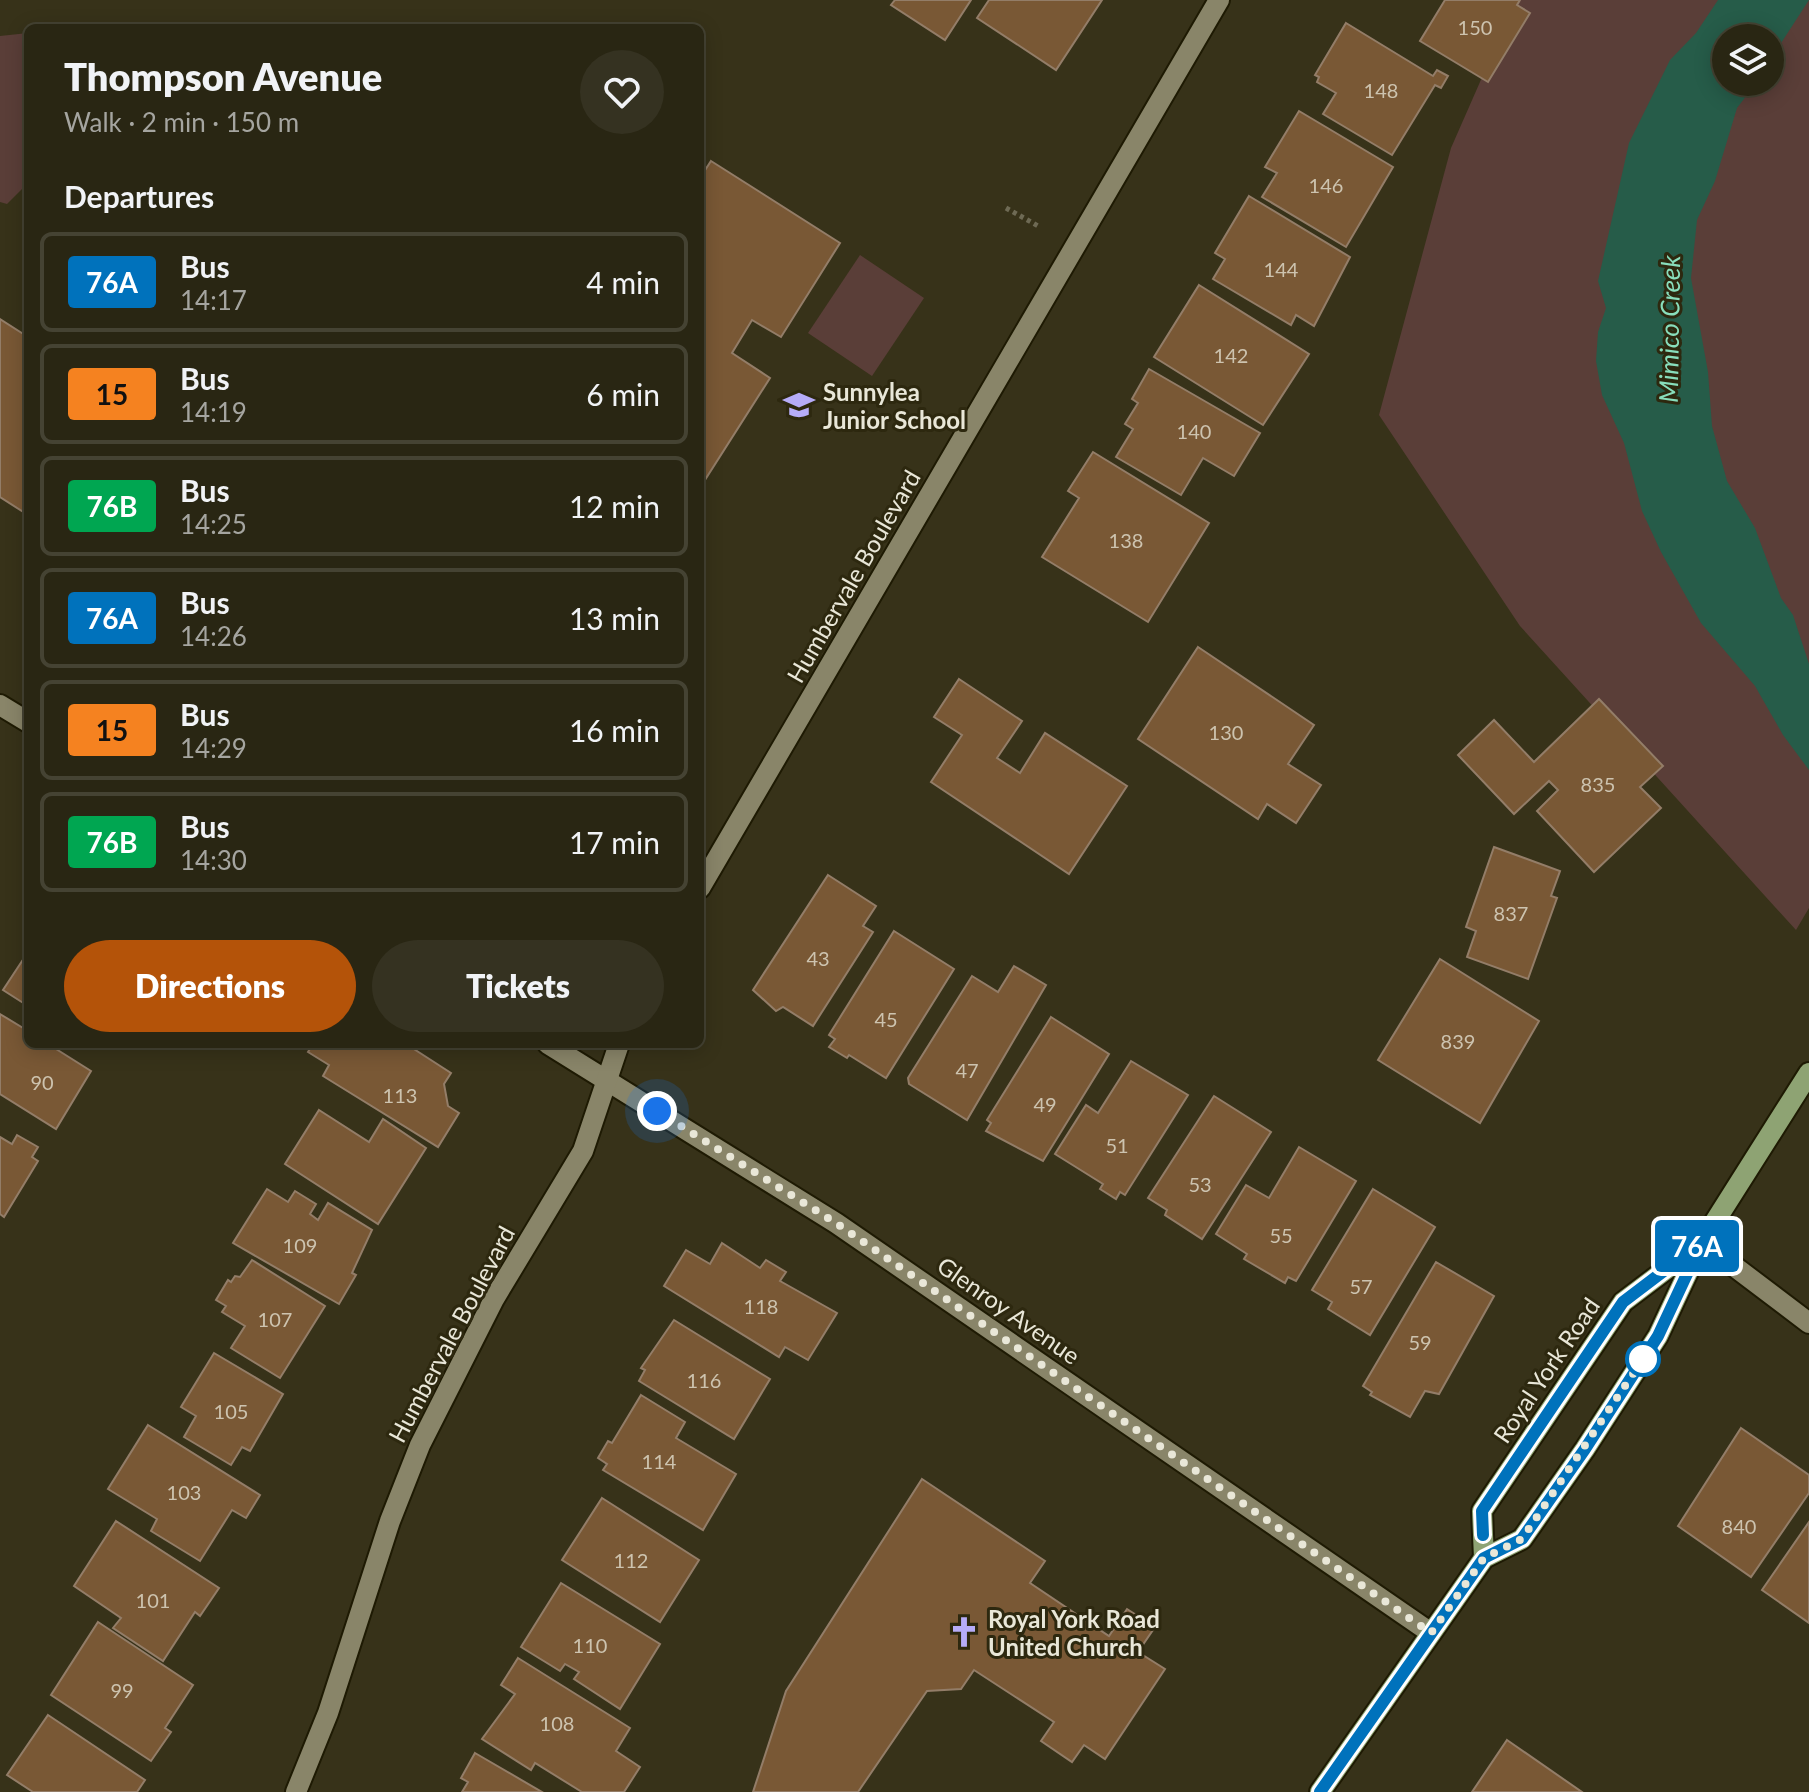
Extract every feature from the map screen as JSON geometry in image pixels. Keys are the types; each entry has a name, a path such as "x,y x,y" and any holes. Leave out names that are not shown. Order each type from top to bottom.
{"main road":[{"name":"Royal York Road","path":"1320,1792 1484,1558 1522,1539 1585,1449 1658,1336 1702,1242 1809,1073"},
{"name":"Royal York Road","path":"1484,1558 1482,1511 1623,1302 1702,1242"}],"street":[{"name":"Humbervale Boulevard","path":"704,881 1219,0"},
{"path":"1,708 24,720"},
{"name":"Glenroy Avenue","path":"555,1048 836,1223 1431,1633"},
{"name":"Humbervale Boulevard","path":"296,1792 328,1713 390,1521 420,1445 494,1299 583,1151 617,1048"},
{"path":"1702,1242 1809,1323"}],"shaded area":[{"path":"1516,0 1809,0 1809,908 1796,930 1520,626 1379,415 1451,148"},
{"path":"24,33 24,187 7,204 0,202 0,36"},
{"path":"860,255 924,298 872,376 808,333"}],"water":[{"name":"Mimico Creek","path":"1718,0 1809,0 1784,38 1784,24 1712,24 1712,96 1746,96 1737,108 1715,181 1697,220 1691,278 1708,372 1712,426 1727,481 1755,528 1781,598 1793,615 1809,664 1809,770 1783,735 1755,686 1701,623 1661,552 1642,511 1624,443 1602,395 1596,361 1598,332 1606,308 1598,281 1629,143 1670,60 1696,33"}],"building":[{"path":"895,0 971,0 945,40 891,5"},
{"path":"989,0 1102,0 1056,70 977,18"},
{"path":"1445,0 1520,0 1517,5 1530,13 1488,82 1420,41"},
{"path":"1346,23 1433,76 1437,70 1448,76 1441,88 1435,85 1392,155 1323,114 1336,93 1317,82 1319,77 1315,75"},
{"path":"1299,111 1393,167 1346,247 1262,197 1277,173 1265,167"},
{"path":"711,161 840,243 781,337 752,320 732,353 770,378 704,481 704,172"},
{"path":"1249,196 1350,257 1314,326 1296,315 1291,325 1213,279 1225,259 1215,253"},
{"path":"1199,285 1309,354 1263,425 1154,357"},
{"path":"0,319 24,334 24,512 0,497"},
{"path":"1149,369 1260,433 1234,476 1203,458 1181,495 1116,457 1133,429 1125,424 1138,403 1132,399"},
{"path":"1093,452 1209,523 1148,622 1042,557 1079,498 1068,491"},
{"path":"1198,647 1314,725 1288,764 1321,785 1296,823 1267,804 1258,819 1138,739"},
{"path":"959,679 1022,721 997,758 1020,773 1045,733 1127,786 1069,874 931,782 962,735 934,717"},
{"path":"1599,699 1663,766 1640,787 1661,808 1594,872 1537,811 1558,790 1549,781 1514,814 1458,755 1494,720 1534,762"},
{"path":"1494,847 1560,871 1551,896 1557,898 1528,979 1467,957 1476,931 1466,927"},
{"path":"828,875 876,906 863,926 873,932 813,1026 783,1007 776,1011 753,990"},
{"path":"894,931 954,969 886,1078 849,1055 847,1058 829,1047 835,1039 829,1035"},
{"path":"24,958 24,1003 3,990"},
{"path":"1440,959 1539,1021 1480,1123 1378,1060"},
{"path":"1014,966 1046,985 967,1120 909,1084 908,1078 972,976 998,992"},
{"path":"0,1014 24,1029 24,1048 54,1048 91,1071 56,1129 0,1094"},
{"path":"1051,1017 1109,1054 1043,1161 986,1131 991,1123 987,1120"},
{"path":"310,1048 412,1048 451,1073 444,1084 448,1106 459,1113 438,1147 323,1076 329,1065 308,1052"},
{"path":"1131,1061 1188,1095 1125,1195 1120,1192 1116,1199 1100,1189 1103,1184 1055,1154 1086,1105 1098,1113"},
{"path":"1214,1096 1271,1132 1202,1239 1165,1215 1167,1210 1148,1198"},
{"path":"319,1110 369,1142 383,1119 426,1148 378,1224 285,1164"},
{"path":"17,1135 38,1147 32,1157 38,1161 4,1217 0,1214 0,1137 12,1144"},
{"path":"1299,1147 1356,1181 1296,1281 1288,1277 1285,1283 1244,1259 1247,1254 1216,1234 1246,1185 1269,1198"},
{"path":"267,1189 288,1202 295,1191 316,1204 310,1214 318,1220 328,1203 372,1230 352,1273 356,1275 339,1304 233,1243"},
{"path":"1373,1189 1435,1227 1370,1335 1328,1309 1332,1302 1312,1290"},
{"path":"722,1243 760,1268 766,1260 786,1272 780,1281 837,1313 808,1360 785,1347 779,1357 664,1286 686,1250 710,1264"},
{"path":"252,1260 325,1306 280,1378 231,1348 245,1326 222,1312 226,1306 216,1300 228,1280 231,1282 235,1276 240,1277"},
{"path":"1436,1262 1494,1296 1439,1394 1425,1391 1410,1417 1370,1395 1372,1392 1363,1386"},
{"path":"674,1320 770,1379 734,1439 639,1381 645,1370 641,1368"},
{"path":"214,1353 283,1394 250,1451 242,1447 231,1465 184,1437 196,1416 181,1407"},
{"path":"641,1395 685,1422 676,1438 736,1474 703,1530 603,1470 607,1464 598,1458 608,1441 612,1443"},
{"path":"148,1425 260,1495 246,1518 232,1510 200,1561 151,1531 157,1519 108,1489"},
{"path":"1741,1428 1809,1475 1809,1493 1751,1577 1678,1526"},
{"name":"Royal York Road United Church","path":"922,1479 1045,1561 1030,1583 1109,1636 1127,1609 1155,1627 1138,1652 1165,1669 1105,1759 1084,1745 1072,1762 1041,1741 1054,1722 974,1670 961,1689 927,1691 858,1792 753,1792 786,1691"},
{"path":"602,1498 699,1560 660,1622 562,1560"},
{"path":"116,1521 219,1588 200,1616 195,1612 163,1661 113,1628 121,1618 74,1586"},
{"path":"1809,1522 1809,1623 1762,1590"},
{"path":"561,1583 660,1644 620,1709 574,1679 579,1672 565,1664 560,1671 521,1647"},
{"path":"98,1622 193,1685 165,1728 171,1732 151,1761 51,1695"},
{"path":"518,1658 630,1728 616,1751 640,1767 624,1792 582,1792 535,1763 531,1770 482,1739 515,1694 501,1685"},
{"path":"48,1715 145,1780 137,1792 33,1792 7,1775"},
{"path":"1507,1740 1582,1792 1472,1792"},
{"path":"475,1753 542,1792 462,1792 468,1782 461,1778"}],"bus line":[{"name":"76A","path":"1320,1792 1484,1558 1522,1539 1585,1449 1658,1336 1702,1242 1623,1302 1482,1511 1483,1535"}],"place":[{"name":"Sunnylea Junior School","path":"799,405"},
{"name":"Royal York Road United Church","path":"964,1632"}],"route":[{"path":"657,1111 836,1223 1431,1633 1484,1558 1522,1539 1643,1359"}]}
